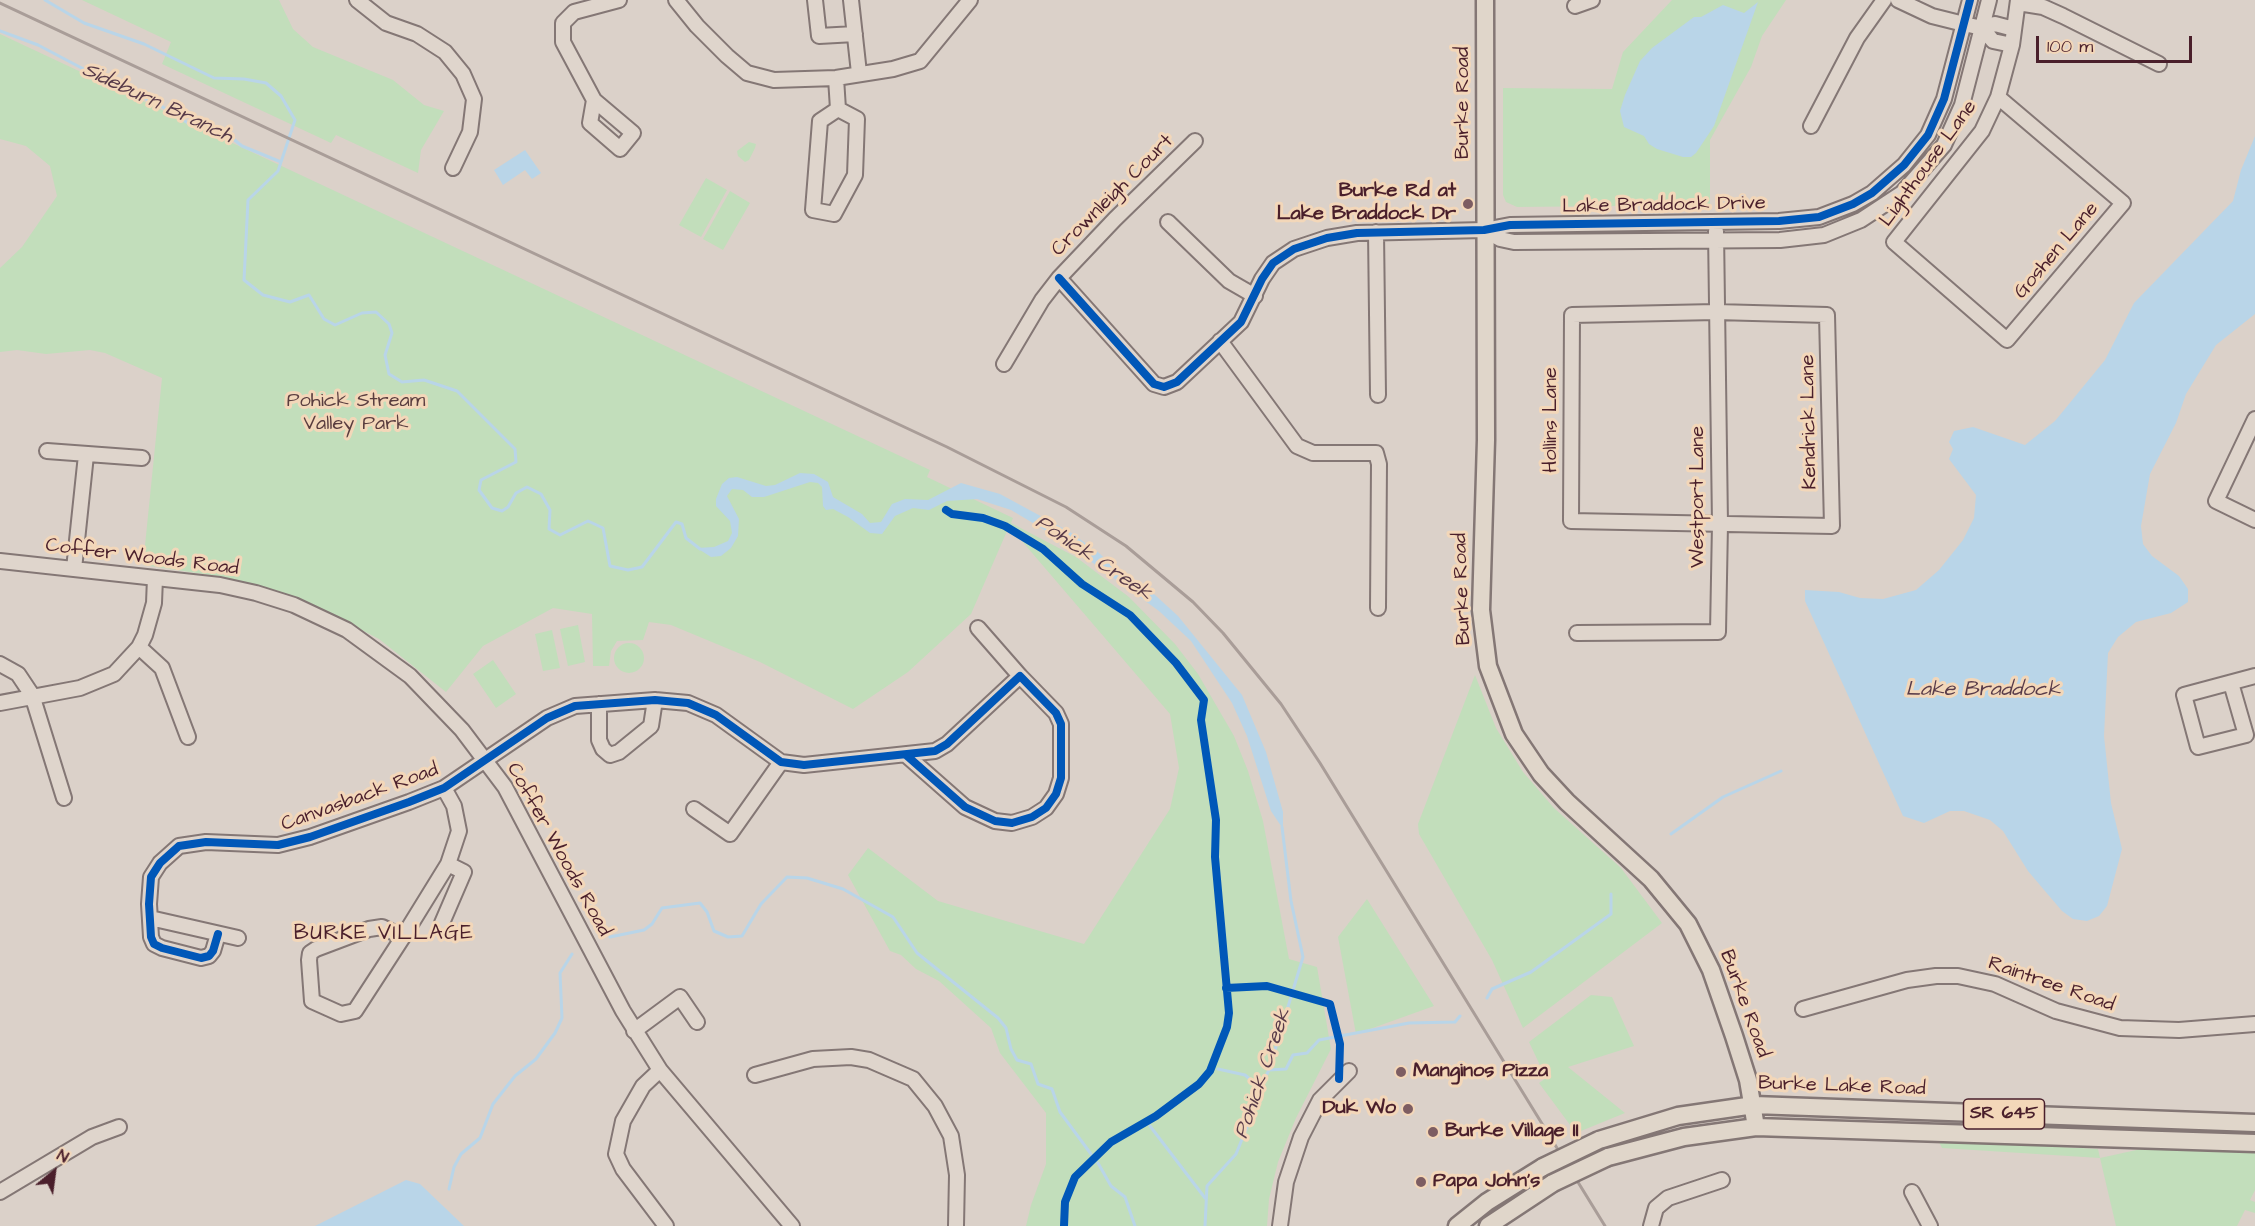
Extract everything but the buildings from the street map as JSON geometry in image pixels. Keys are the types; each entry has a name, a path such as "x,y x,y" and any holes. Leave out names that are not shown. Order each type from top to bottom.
{"main road":[{"name":"Burke Road","path":"1485,0 1486,429 1481,610 1484,644 1494,685 1514,734 1541,774 1567,802 1651,879 1688,924 1711,970 1748,1080 1756,1127"},
{"name":"Burke Lake Road","path":"1457,1226 1487,1202 1543,1167 1599,1140 1678,1116 1754,1105 2255,1123"},
{"name":"Burke Lake Road","path":"1488,1226 1553,1183 1608,1157 1684,1137 1756,1127 2255,1143"}],"street":[{"path":"357,0 387,23 417,34 445,52 463,74 474,99 470,132 453,168"},
{"path":"594,100 563,42 563,23 574,12 619,0"},
{"path":"676,0 697,26 747,73 774,80 836,78 893,69 920,61 970,0"},
{"path":"815,0 819,36 855,34"},
{"path":"851,0 859,73"},
{"path":"1575,6 1592,0"},
{"path":"1811,126 1857,38 1884,0"},
{"path":"1898,0 1932,16 1982,28 1995,24 2014,29"},
{"name":"Lake Braddock Drive","path":"1255,296 1268,269 1294,249 1344,235 1376,232 1484,230 1510,225 1790,221 1819,217 1853,204 1890,179 1917,150 1936,118 1970,0"},
{"name":"Lake Braddock Drive","path":"1484,230 1500,239 1514,242 1780,240 1824,235 1861,220 1902,193 1931,162 1953,126 1962,105 1989,0"},
{"path":"2018,2 2043,7 2159,64"},
{"name":"Lighthouse Lane","path":"2007,340 1894,242 1982,131 1998,97 2012,45 2018,2"},
{"path":"1982,28 1993,41 2012,45"},
{"path":"836,78 838,109"},
{"name":"Goshen Lane","path":"1998,97 2123,203 2007,340"},
{"path":"838,109 857,119 856,164 855,176 834,214 813,210 820,121 838,109"},
{"name":"Crownleigh Court","path":"1004,364 1042,300 1059,278 1115,219 1195,141"},
{"path":"1168,222 1229,281 1255,296"},
{"name":"Westport Lane","path":"1577,633 1718,632 1720,524 1716,222"},
{"path":"1376,232 1378,395"},
{"name":"Crownleigh Court","path":"1059,278 1154,384 1164,387 1177,382 1241,322 1255,296"},
{"name":"Kendrick Lane","path":"1716,312 1827,315 1832,526 1720,524"},
{"name":"Hollins Lane","path":"1716,312 1572,315 1571,521 1720,524"},
{"path":"1220,341 1297,446 1313,453 1376,453 1379,464 1378,608"},
{"path":"2255,419 2216,501 2255,520"},
{"path":"47,451 142,458"},
{"path":"74,569 86,455"},
{"name":"Coffer Woods Road","path":"0,561 220,585 256,593 294,605 347,630 410,676 438,702 485,759 520,813 634,1031 660,1070 792,1226"},
{"path":"0,703 32,695 80,688 114,674 139,647 150,621 155,578"},
{"path":"906,755 966,807 995,821 1012,823 1032,816 1046,808 1056,794 1061,778 1061,724 1056,713 978,628"},
{"path":"139,647 162,668 188,737"},
{"path":"0,664 18,674 32,695 64,798"},
{"path":"694,809 730,834 781,762 804,765 934,751 947,744 1020,676"},
{"path":"2231,683 2246,735 2198,747 2184,695 2255,676"},
{"path":"599,704 599,740 603,749 610,755 618,752 651,726 655,700"},
{"name":"Canvasback Road","path":"218,934 213,951 201,958 154,944 151,937 148,904 152,877 160,863 179,846 206,842 278,845 310,837 444,788 547,718 575,706 655,700 688,703 706,710 744,733 781,762"},
{"path":"403,937 382,927 369,929 310,953 312,1001 341,1014 355,1011 403,937 448,864 459,831 454,806 444,788"},
{"path":"442,923 464,872 448,864"},
{"path":"150,918 238,939"},
{"name":"Raintree Road","path":"1803,1009 1907,981 1936,976 1958,976 1995,984 2056,1011 2120,1028 2179,1030 2255,1024"},
{"path":"634,1031 680,998 697,1022"},
{"path":"755,1075 813,1059 851,1057 878,1063 913,1079 935,1106 951,1136 957,1175 956,1226"},
{"path":"660,1070 643,1086 622,1121 616,1154 623,1169 666,1226"},
{"path":"1280,1226 1286,1182 1301,1137 1320,1100 1348,1071"},
{"path":"0,1192 92,1137 119,1127"},
{"path":"1651,1226 1656,1208 1668,1198 1722,1180"},
{"path":"1912,1192 1930,1226"}],"green space":[{"path":"82,0 279,0 293,29 313,47 393,80 424,105 444,111 421,150 418,173 336,135 331,143 162,64 171,42"},
{"path":"1672,0 1786,0 1762,36 1751,67 1710,140 1710,205 1517,207 1506,202 1503,195 1503,88 1612,89 1623,52"},
{"name":"Pohick Stream Valley Park","path":"0,34 930,470 927,477 1013,518 1011,523 1076,557 1129,597 1175,644 1198,674 1234,736 1248,771 1263,821 1289,959 1317,967 1331,1049 1296,1118 1278,1162 1269,1199 1267,1226 1026,1226 1046,1164 1046,1113 1000,1053 991,1028 939,981 916,969 901,955 890,951 848,875 868,848 938,901 1084,944 1170,809 1179,768 1170,714 1015,533 1007,531 971,614 908,672 853,709 760,662 671,625 649,622 643,640 617,641 611,651 609,666 593,666 592,614 553,608 483,646 446,692 379,639 304,600 223,577 143,565 162,378 105,353 90,350 46,354 17,350 0,352 0,268 22,247 57,196 50,166 26,146 0,139"},
{"path":"749,142 756,144 749,160 745,162 738,156 737,151"},
{"path":"706,178 727,190 701,237 679,225"},
{"path":"730,191 750,203 723,250 703,239"},
{"path":"578,625 585,662 568,666 560,629"},
{"path":"552,630 560,668 543,671 535,634"},
{"path":"629,643 640,647 644,658 640,669 629,673 618,669 614,658 618,647"},
{"path":"493,660 516,694 496,708 473,674"},
{"path":"1475,675 1496,728 1523,772 1554,808 1621,868 1662,923 1523,1028 1492,960 1419,834 1418,824"},
{"path":"1367,899 1434,1006 1356,1034 1338,937"},
{"path":"1591,995 1612,997 1634,1046 1568,1067 1625,1113 1576,1133 1539,1083 1546,1078 1529,1042"},
{"path":"1938,1140 2098,1149 2100,1158 1942,1148"},
{"path":"2159,1145 2255,1151 2255,1190 2250,1200 2255,1202 2255,1213 2245,1210 2237,1226 2116,1226 2100,1158"}],"water":[{"path":"1758,2 1714,126 1696,153 1691,157 1683,157 1657,149 1649,144 1644,136 1624,127 1620,111 1625,95 1640,61 1652,48 1694,17 1701,17 1723,5 1744,13"},
{"name":"Lake Braddock","path":"2255,136 2255,314 2216,345 2186,394 2176,423 2150,474 2141,526 2143,544 2152,556 2179,576 2188,589 2188,602 2171,613 2136,622 2118,637 2108,653 2104,736 2111,803 2122,849 2107,906 2099,916 2087,921 2073,919 2062,911 2028,871 2003,831 1990,820 1964,811 1950,811 1924,823 1903,816 1805,601 1805,590 1839,592 1860,598 1883,599 1916,590 1939,570 1963,540 1974,518 1976,495 1949,459 1953,449 1949,442 1954,431 1973,427 2025,445 2055,421 2105,360 2134,303 2233,201 2241,170"},
{"path":"525,150 541,173 532,179 525,170 503,185 494,170"},
{"path":"800,473 814,474 828,482 833,497 862,514 870,523 881,522 892,504 905,499 928,500 961,483 1000,494 1070,532 1099,553 1121,574 1155,595 1178,616 1242,695 1266,752 1283,812 1283,829 1271,811 1247,736 1232,703 1191,641 1159,611 1060,539 1011,510 977,499 947,501 929,510 913,508 895,516 882,534 870,533 833,509 826,510 823,506 822,487 818,483 810,482 764,497 752,497 743,490 732,489 727,496 739,519 738,536 731,548 721,556 711,557 697,548 714,547 728,541 732,533 730,521 716,506 716,499 722,484 729,478 737,477 766,486 775,485"},
{"path":"406,1180 420,1184 464,1226 315,1226"}],"waterway":[{"name":"Pohick Creek","path":"45,0 84,23 144,44 214,78 244,79 266,83 281,96 295,120 278,171 248,200 244,280 263,295 290,302 309,295 324,319 335,325 362,313 376,312 389,324 392,333 385,355 389,374 402,382 424,380 457,391 515,449 516,462 481,480 479,490 492,508 502,511 508,507 516,493 527,487 541,494 550,510 549,529 560,535 588,521 603,528 610,566 628,570 642,567 676,522 682,524 686,538 700,549"},
{"name":"Sideburn Branch","path":"0,31 38,45 112,84 158,104 191,125 226,133 242,146 281,162"},
{"path":"1671,834 1723,797 1781,771"},
{"name":"Pohick Creek","path":"1205,1226 1207,1186 1236,1154 1254,1110 1260,1087 1269,1070 1303,957 1291,901 1282,827"},
{"path":"610,937 644,930 652,924 662,908 700,903 707,912 714,931 728,937 742,936 761,904 787,877 807,878 843,889 893,917 917,953 998,1018 1006,1028 1011,1049 1017,1060 1031,1064 1038,1084 1052,1089 1060,1112 1091,1154"},
{"path":"1487,998 1492,989 1531,972 1611,914 1611,894"},
{"path":"449,1189 454,1167 461,1154 480,1138 493,1104 515,1076 536,1059 555,1033 562,1018 560,973 572,954"},
{"path":"1269,1070 1286,1069 1293,1055 1307,1053 1319,1040 1409,1023 1455,1022 1460,1016"},
{"path":"1218,1069 1245,1075 1259,1087"},
{"path":"1150,1126 1205,1198"},
{"path":"1098,1163 1111,1186 1125,1197 1135,1226"}],"railway":[{"path":"0,3 947,447 1066,507 1126,546 1193,602 1223,633 1281,704 1320,763 1605,1226"}],"cycle path":[{"path":"1059,278 1154,384 1164,387 1177,382 1241,322 1262,279 1273,263 1294,249 1327,238 1357,233 1484,230 1510,225 1779,221 1819,217 1853,204 1872,193 1904,165 1928,135 1944,99 1970,0"},
{"path":"946,510 952,514 983,518 1005,526 1043,549 1082,584 1130,615 1176,663 1204,700 1201,720 1216,820 1215,857 1229,1013 1227,1027 1210,1071 1199,1084 1156,1116 1111,1142 1075,1177 1065,1202 1064,1226"},
{"path":"218,934 213,951 209,956 201,958 154,944 151,937 149,904 151,877 160,863 179,846 206,842 278,845 310,837 444,788 547,718 575,706 655,700 688,703 716,715 781,762 804,765 935,751 947,744 1020,676 1056,713 1061,724 1061,778 1056,794 1046,808 1032,817 1012,823 995,821 965,807 906,755"},
{"path":"1226,988 1267,986 1330,1004 1340,1044 1339,1079"}],"place":[{"name":"Burke Rd at Lake Braddock Dr","path":"1468,204"},
{"name":"Manginos Pizza","path":"1401,1072"},
{"name":"Duk Wo","path":"1408,1109"},
{"name":"Burke Village II","path":"1433,1132"},
{"name":"Papa John's","path":"1421,1182"}],"district":[{"name":"BURKE VILLAGE","path":"384,935"}]}
